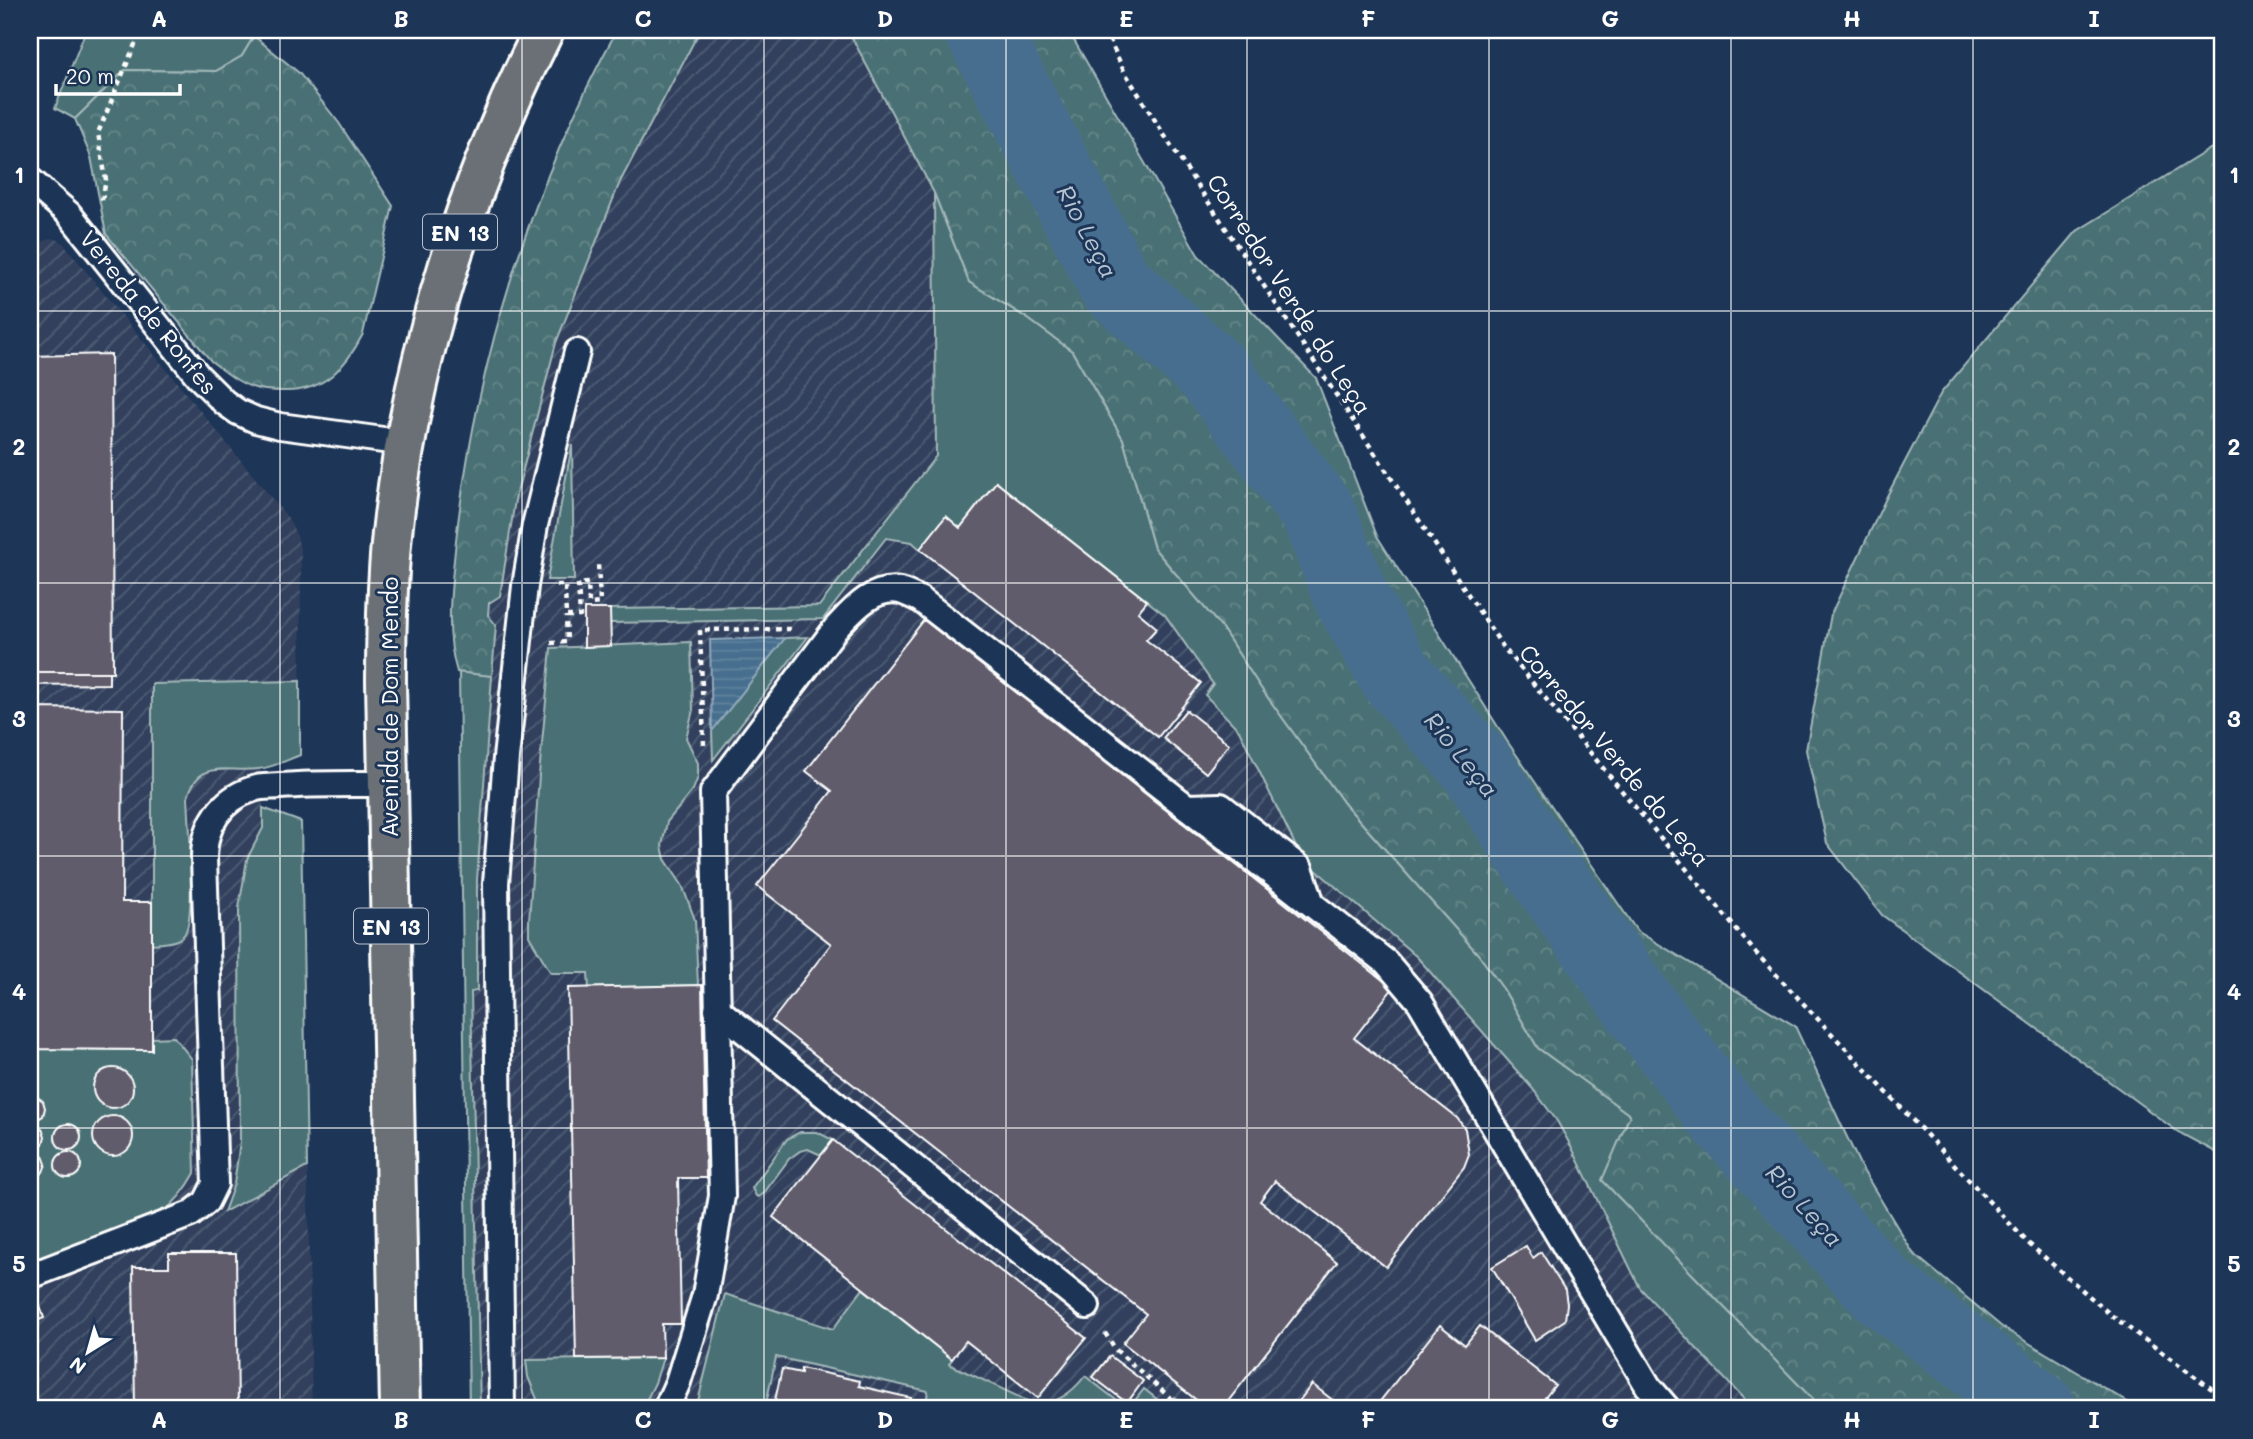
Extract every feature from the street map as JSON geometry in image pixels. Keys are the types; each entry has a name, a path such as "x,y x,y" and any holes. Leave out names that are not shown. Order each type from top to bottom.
{"main road":[{"name":"Avenida de Dom Mendo","path":"400,1409 388,784 387,593 394,517 405,443 424,353 448,265 495,136 544,30"}],"lane":[{"name":"Vereda de Ronfes","path":"30,180 69,214 198,376 211,391 238,412 280,426 405,443"},
{"path":"502,1409 496,883 506,758 525,586 535,525 577,352"},
{"path":"666,1409 678,1382 705,1295 722,1196 713,792 836,628 859,604 880,593 900,591 921,600 1386,962 1420,1002 1648,1387 1668,1409"},
{"path":"30,1276 191,1214 205,1202 215,1184 204,858 204,841 212,820 226,803 253,789 290,785 388,784"},
{"path":"718,1009 1087,1306"}],"path":[{"path":"78,226 103,198 106,180 98,133 141,30"},
{"name":"Corredor Verde do Leça","path":"1105,30 1124,71 1168,141 1512,658 1755,952 2028,1243 2111,1315 2223,1398"},
{"path":"579,606 578,584 589,583 589,604 600,603 598,563"},
{"path":"551,643 567,642 566,616"},
{"path":"713,792 705,765 700,630 836,628"},
{"path":"1087,1306 1116,1350 1182,1409"}],"shaded area":[{"path":"700,30 848,30 934,193 936,456 931,463 1041,455 1479,955 1640,1288 1753,1409 469,1409 459,672 491,676 489,602 500,595 515,500 556,343 620,182"},
{"path":"30,228 43,242 50,238 63,243 288,518 297,536 301,553 300,755 260,770 263,808 301,822 312,1409 30,1409"},
{"path":"785,638 712,731 710,640"}],"green space":[{"path":"86,30 243,30 254,36 242,56 216,71 125,70 75,119 55,108"},
{"path":"617,30 700,30 620,182 556,343 515,500 500,596 489,603 488,615 496,625 492,676 457,672 450,623 456,540 477,407 493,342 512,277 558,150"},
{"path":"848,30 1068,30 1198,255 1316,378 1377,536 1507,741 1637,931 1795,1026 1861,1167 1913,1253 2002,1327 2139,1409 1822,1409 1602,1180 1630,1115 1538,1048 1504,990 1479,955 1344,803 1261,688 1222,628 1154,548 1123,439 1072,351 1027,318 969,282 934,193"},
{"path":"254,36 299,73 339,123 393,206 363,334 349,357 332,375 311,387 298,390 272,391 246,385 211,361 106,234 91,157 75,119 125,70 216,71 242,56"},
{"path":"2223,141 2223,1156 2178,1132 1882,915 1827,843 1806,750 1831,614 1887,496 1941,393 2077,231"},
{"path":"934,193 969,282 1027,318 1072,351 1123,439 1154,548 1222,628 1261,688 1344,803 1479,955 1504,990 1538,1048 1630,1115 1603,1181 1822,1409 1753,1409 1640,1288 1557,1121 1532,1088 1417,957 1301,857 1239,730 1205,695 1213,684 1165,615 996,482 960,528 946,517 920,549 912,542 886,538 823,619 610,623 610,609 819,606 936,456"},
{"path":"572,445 574,580 547,580"},
{"path":"808,637 713,760 712,731 785,638"},
{"path":"691,642 693,710 686,738 698,763 698,777 693,790 667,822 662,846 665,859 682,885 695,920 698,985 589,988 588,973 551,973 529,936 539,775 551,648"},
{"path":"459,672 492,676 477,880 477,991 471,992 480,1409 469,1409"},
{"path":"300,681 300,755 263,768 207,772 193,785 188,797 191,893 187,927 183,936 177,940 152,944 152,684"},
{"path":"263,808 301,822 307,1167 224,1212 234,1184 240,1142 239,908 247,859 263,828"},
{"path":"174,1037 192,1059 195,1173 188,1185 161,1214 30,1264 30,1049 152,1050 152,1038"},
{"path":"800,1132 817,1132 833,1140 821,1155 808,1149 789,1159 764,1193 756,1196 752,1188 787,1139"},
{"path":"863,1289 952,1359 949,1364 1034,1404 1063,1397 1085,1376 1128,1409 925,1409 928,1391 776,1357 765,1409 696,1409 725,1294 833,1329"},
{"path":"663,1358 655,1383 642,1409 541,1409 528,1377 526,1360"},
{"path":"1144,1389 1167,1407 1175,1397 1189,1409 1128,1409"}],"building":[{"path":"111,354 113,672 30,672 30,356"},
{"path":"996,482 1147,601 1138,612 1157,628 1146,640 1201,683 1158,737 920,549 946,516 960,528"},
{"path":"584,609 610,609 611,646 584,647"},
{"path":"924,620 1393,988 1354,1038 1457,1118 1465,1129 1469,1154 1464,1167 1386,1267 1275,1181 1260,1201 1337,1262 1222,1409 1208,1409 1123,1343 1146,1314 772,1021 831,944 757,886 832,791 806,771"},
{"path":"30,672 109,672 109,684 30,685"},
{"path":"30,708 123,709 122,902 152,902 152,1050 30,1049"},
{"path":"1186,710 1229,744 1206,773 1163,738"},
{"path":"702,985 706,1178 678,1178 681,1324 662,1324 663,1358 576,1359 568,988"},
{"path":"113,1068 127,1074 133,1088 127,1102 113,1108 99,1102 93,1088 99,1074"},
{"path":"30,1096 36,1096 43,1101 45,1108 43,1116 30,1121"},
{"path":"113,1116 127,1122 133,1136 127,1150 113,1156 99,1150 93,1136 99,1122"},
{"path":"30,1124 36,1124 45,1136 43,1144 36,1149 30,1149"},
{"path":"68,1124 77,1128 81,1137 77,1146 68,1150 59,1146 55,1137 59,1128"},
{"path":"833,1140 1086,1338 1038,1398 966,1341 952,1359 773,1217"},
{"path":"30,1151 43,1156 46,1164 37,1177 30,1176"},
{"path":"68,1152 77,1156 81,1165 77,1174 68,1178 59,1174 55,1165 59,1156"},
{"path":"1526,1246 1533,1258 1541,1252 1565,1290 1567,1304 1565,1320 1535,1340 1492,1267"},
{"path":"169,1253 236,1253 238,1409 135,1409 133,1267 169,1267"},
{"path":"34,1288 44,1318 30,1324 30,1290"},
{"path":"1440,1325 1465,1345 1480,1326 1555,1385 1536,1409 1374,1409"},
{"path":"1110,1356 1143,1381 1127,1403 1093,1377"},
{"path":"801,1368 860,1381 859,1386 911,1398 908,1409 773,1409 782,1369 801,1373"},
{"path":"1312,1384 1344,1409 1293,1409"}],"waterway":[{"name":"Rio Leça","path":"982,30 1115,284 1212,371 1318,512 1352,599 1397,677 1476,765 1538,862 1638,1004 1720,1111 1882,1289 2039,1409"}]}
